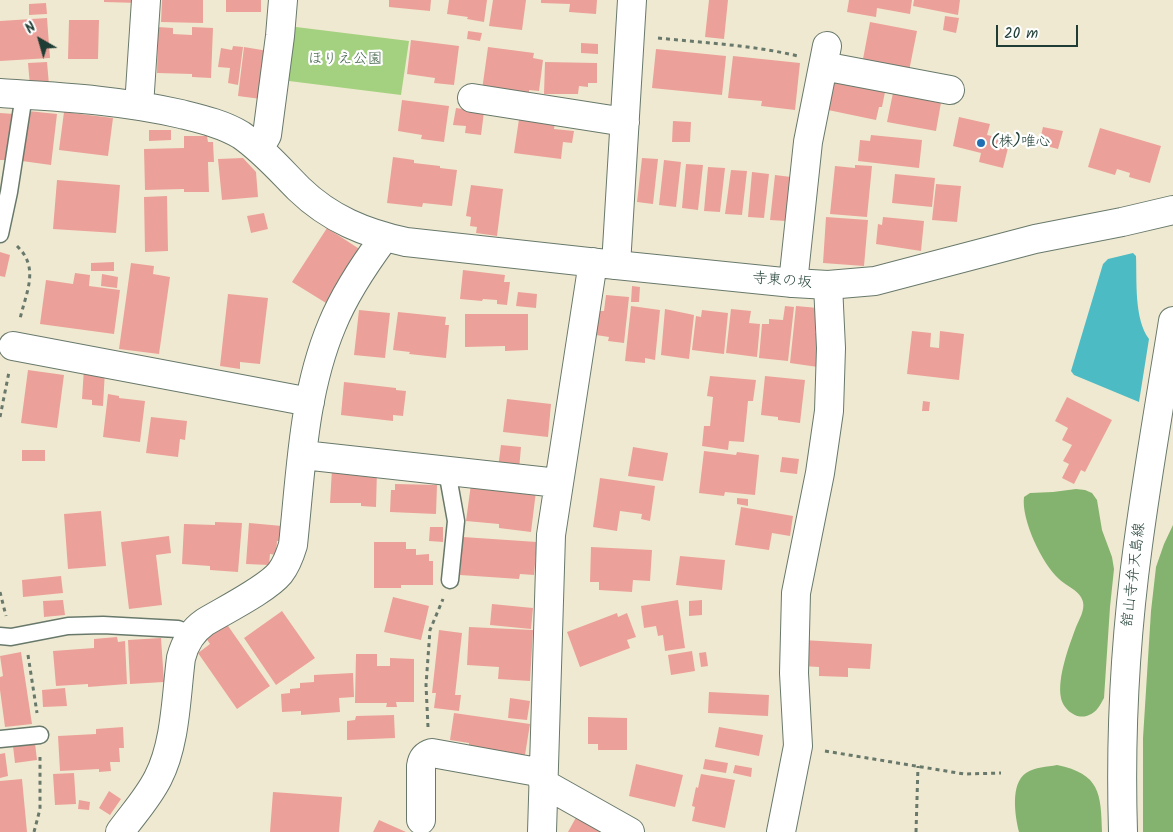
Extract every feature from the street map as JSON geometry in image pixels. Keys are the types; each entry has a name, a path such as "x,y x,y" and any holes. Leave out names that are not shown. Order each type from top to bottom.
{"street":[{"path":"139,106 146,0"},
{"path":"260,149 266,135 280,36 283,0"},
{"path":"542,832 551,535 558,483 605,263 625,122 632,0"},
{"path":"793,283 808,142 824,58 950,90"},
{"name":"寺東の坂","path":"12,94 68,97 139,106 219,124 241,135 260,149 301,191 324,210 350,225 384,238 406,242 793,283 828,285 875,281 1035,238 1122,222 1173,210"},
{"path":"472,98 625,122"},
{"path":"120,832 149,793 165,761 170,744 181,658 184,647 192,634 206,622 280,574 288,560 292,545 310,402 320,357 332,325 360,272 384,238"},
{"path":"781,832 798,746 794,673 795,610 798,576 820,473 828,411 831,348 828,285"},
{"name":"舘山寺弁天島線","path":"1123,832 1122,737 1130,609 1138,544 1173,321"},
{"path":"13,346 310,402"},
{"path":"302,455 558,483"},
{"path":"422,820 421,766 422,760 432,753 543,778 630,832"}],"lane":[{"path":"0,234 9,192 12,94"},
{"path":"447,471 456,521 450,580"},
{"path":"0,636 11,638 68,626 103,625 178,629 192,634"},
{"path":"0,739 40,735"}],"path":[{"path":"630,36 768,50 824,58"},
{"path":"429,754 426,685 430,630 450,580"},
{"path":"798,746 964,774 1001,773"},
{"path":"916,832 918,766"}],"green space":[{"name":"ほりえ公園","path":"288,26 409,41 401,95 281,80"},
{"path":"1076,489 1092,493 1097,500 1102,530 1112,557 1114,569 1104,698 1100,706 1092,714 1084,716 1075,715 1068,710 1062,702 1060,690 1064,662 1082,612 1082,598 1059,579 1046,563 1029,529 1024,506 1024,497 1030,493"},
{"path":"1173,525 1173,832 1143,832 1143,738 1151,611 1156,567"},
{"path":"1057,765 1082,774 1095,787 1101,806 1102,832 1019,832 1015,801 1021,778 1033,770"}],"water":[{"path":"1133,253 1136,256 1139,311 1144,331 1149,339 1139,402 1074,375 1071,371 1103,264 1108,259"}],"building":[{"path":"104,0 139,0 139,3 104,2"},
{"path":"162,0 203,0 203,23 161,22"},
{"path":"226,0 261,0 261,12 226,12"},
{"path":"389,0 431,0 430,11 389,7"},
{"path":"449,0 487,0 484,22 467,19 468,17 447,14"},
{"path":"493,0 526,0 522,30 489,26"},
{"path":"541,0 597,0 596,14 569,12 570,4 541,3"},
{"path":"709,0 728,0 724,39 705,37"},
{"path":"849,0 912,0 910,14 877,8 876,17 847,12"},
{"path":"914,0 960,0 958,15 913,6"},
{"path":"46,3 47,14 29,15 29,4"},
{"path":"945,16 959,18 956,33 943,30"},
{"path":"47,18 50,58 0,61 0,21"},
{"path":"69,20 99,20 98,59 68,59"},
{"path":"870,22 917,31 909,71 863,59"},
{"path":"158,27 173,28 173,34 192,35 192,27 213,28 211,78 192,77 192,74 157,73"},
{"path":"468,31 482,33 480,41 467,39"},
{"path":"411,40 459,46 454,85 434,83 435,78 407,74"},
{"path":"581,43 598,44 598,54 581,53"},
{"path":"233,46 243,47 238,85 228,83 230,68 218,67 221,48 232,50"},
{"path":"244,47 268,51 261,99 238,96"},
{"path":"488,47 534,53 533,58 543,60 539,91 529,90 529,96 482,90"},
{"path":"656,49 726,56 722,95 652,88"},
{"path":"733,56 800,63 795,110 761,106 762,101 728,98"},
{"path":"47,62 49,85 30,86 28,63"},
{"path":"545,62 597,63 597,83 588,83 588,87 579,86 578,94 544,94"},
{"path":"834,77 886,87 882,107 879,107 876,120 828,110"},
{"path":"894,88 942,97 936,131 887,122"},
{"path":"402,100 449,106 444,142 421,139 422,135 398,131"},
{"path":"456,108 484,112 481,135 465,133 466,126 453,125"},
{"path":"28,111 57,114 51,165 22,161"},
{"path":"64,112 113,118 108,156 59,150"},
{"path":"0,113 14,114 11,160 0,160"},
{"name":"(株)唯心","path":"959,117 990,124 987,135 1010,140 1003,168 979,162 981,153 953,146"},
{"path":"519,119 555,123 554,129 574,131 572,143 563,142 561,159 514,153"},
{"path":"673,121 691,122 690,142 672,142"},
{"path":"1043,127 1063,131 1058,149 1039,144"},
{"path":"1100,128 1161,146 1150,183 1129,177 1130,173 1117,169 1115,175 1088,167"},
{"path":"149,130 171,130 171,140 149,141"},
{"path":"871,135 922,140 919,168 858,161 860,140 870,141"},
{"path":"184,136 207,136 208,142 213,142 214,162 208,162 209,192 184,192 184,189 145,190 144,149 184,148"},
{"path":"393,157 414,160 414,163 457,170 452,206 423,203 422,207 387,203"},
{"path":"243,158 256,172 258,197 222,200 218,159"},
{"path":"642,158 658,159 653,204 637,202"},
{"path":"664,160 681,162 676,207 659,205"},
{"path":"686,164 703,165 698,210 682,208"},
{"path":"855,165 872,166 867,217 830,214 835,166 855,168"},
{"path":"708,167 725,168 720,212 704,211"},
{"path":"731,170 747,171 742,215 725,214"},
{"path":"752,172 769,174 764,218 748,217"},
{"path":"895,174 935,178 932,207 892,203"},
{"path":"775,175 791,177 786,221 770,220"},
{"path":"57,180 120,185 116,233 53,229"},
{"path":"936,184 961,186 957,222 932,220"},
{"path":"471,185 503,189 497,236 476,233 477,227 470,226 471,217 466,216"},
{"path":"167,196 168,251 145,252 144,197"},
{"path":"264,213 268,229 251,233 247,216"},
{"path":"826,217 868,220 864,266 823,263"},
{"path":"883,217 924,221 921,251 876,244 878,224 882,225"},
{"path":"327,228 361,250 326,303 292,282"},
{"path":"0,252 10,255 5,277 0,276"},
{"path":"114,262 114,271 91,271 91,263"},
{"path":"131,263 154,266 153,274 170,277 159,354 119,349"},
{"path":"463,270 505,275 504,282 510,282 507,305 497,304 497,300 460,299"},
{"path":"75,273 90,275 89,286 120,290 114,334 40,324 46,280 73,284"},
{"path":"102,274 118,277 117,288 101,286"},
{"path":"632,286 640,287 639,302 631,302"},
{"path":"518,292 537,294 536,308 516,306"},
{"path":"228,294 268,298 260,364 240,362 240,369 220,366"},
{"path":"606,295 629,297 624,343 608,341 609,337 596,335 599,311 604,311"},
{"path":"631,306 660,310 655,360 645,358 645,363 625,361"},
{"path":"785,306 794,307 788,361 759,358 762,324 769,324 769,319 783,320"},
{"path":"796,306 818,308 815,333 822,334 818,367 790,363"},
{"path":"665,309 694,315 689,359 661,355"},
{"path":"731,309 751,311 749,323 760,324 757,357 726,353"},
{"path":"359,310 390,313 385,358 354,355"},
{"path":"702,310 728,313 724,354 692,350 696,316 701,317"},
{"path":"398,312 446,317 445,325 449,325 446,358 409,354 410,352 393,350"},
{"path":"465,314 528,314 528,350 505,351 505,346 465,347"},
{"path":"912,331 931,333 930,347 939,348 940,331 964,334 959,380 907,374"},
{"path":"84,368 105,370 103,406 92,405 92,400 82,399"},
{"path":"28,370 64,375 57,428 21,423"},
{"path":"710,376 756,380 753,401 748,401 744,442 729,441 728,450 702,446 704,426 710,426 713,397 707,396"},
{"path":"765,376 805,380 800,423 761,415"},
{"path":"344,382 396,388 396,390 406,391 403,416 393,415 393,421 341,415"},
{"path":"108,394 119,396 119,398 145,401 140,442 103,437"},
{"path":"1067,397 1112,420 1085,472 1081,470 1074,484 1062,478 1069,464 1063,461 1072,445 1062,440 1068,428 1055,421"},
{"path":"507,399 551,404 548,437 503,432"},
{"path":"923,401 930,402 929,411 922,411"},
{"path":"151,417 187,421 185,440 180,439 178,457 146,453"},
{"path":"501,445 521,447 519,470 498,468"},
{"path":"633,447 668,453 663,481 628,476"},
{"path":"22,450 45,450 45,461 22,461"},
{"path":"704,451 736,455 737,452 759,455 755,495 725,492 724,496 699,493"},
{"path":"782,457 799,459 797,474 780,472"},
{"path":"332,469 377,470 376,507 361,506 361,503 330,503"},
{"path":"600,478 655,486 650,521 641,519 642,514 620,511 617,531 593,527"},
{"path":"395,484 437,485 436,514 390,512 391,490 395,490"},
{"path":"471,484 536,491 531,532 499,528 499,524 466,521"},
{"path":"737,498 748,499 748,506 737,504"},
{"path":"741,507 793,516 790,536 772,533 769,550 735,545"},
{"path":"101,511 106,566 68,569 64,514"},
{"path":"215,522 242,523 238,572 210,570 210,566 182,564 184,524 215,525"},
{"path":"249,523 282,526 281,541 277,541 276,555 270,554 269,565 246,564"},
{"path":"430,527 443,527 443,542 429,541"},
{"path":"169,536 171,553 156,555 162,605 129,609 121,542"},
{"path":"463,537 537,542 534,575 520,574 519,579 460,575"},
{"path":"374,542 406,542 406,549 416,549 416,555 429,554 429,561 433,561 433,585 401,585 401,588 374,588"},
{"path":"591,547 652,550 650,581 633,580 632,592 599,590 599,582 590,582"},
{"path":"680,556 725,560 722,590 676,585"},
{"path":"61,576 63,593 23,597 22,580"},
{"path":"393,597 429,606 421,640 384,632"},
{"path":"63,600 65,615 44,617 43,601"},
{"path":"678,600 685,648 665,651 663,635 658,636 656,626 644,628 641,606"},
{"path":"702,600 702,615 689,616 689,601"},
{"path":"492,604 533,608 531,629 490,625"},
{"path":"282,611 315,658 276,685 244,638"},
{"path":"617,613 618,617 627,613 636,637 627,640 630,648 580,667 567,632"},
{"path":"226,623 270,686 237,709 198,653 210,644 206,638"},
{"path":"469,627 533,630 530,681 498,679 499,667 467,665"},
{"path":"439,630 462,633 455,695 461,695 459,711 434,708 436,693 432,693"},
{"path":"117,637 118,642 125,641 127,684 88,687 88,684 56,686 53,651 94,648 94,639"},
{"path":"161,638 164,682 130,684 128,640"},
{"path":"803,640 872,644 870,669 848,668 848,677 819,676 819,667 802,666"},
{"path":"692,651 695,671 671,675 668,655"},
{"path":"21,652 32,724 5,727 0,690 0,677 3,676 0,656"},
{"path":"706,652 708,666 701,667 699,653"},
{"path":"356,654 377,654 377,666 390,666 390,658 414,659 414,702 396,702 397,707 386,707 387,703 355,703"},
{"path":"353,673 354,697 339,698 340,712 301,715 301,711 282,712 281,694 290,693 290,689 300,688 300,683 314,682 314,675"},
{"path":"65,688 67,706 43,707 42,690"},
{"path":"709,692 769,695 768,716 708,713"},
{"path":"510,698 530,701 527,720 508,718"},
{"path":"454,713 530,724 525,755 469,747 469,743 450,740"},
{"path":"394,715 395,738 347,740 347,721 355,720 356,716"},
{"path":"588,717 627,718 627,750 598,750 598,744 588,744"},
{"path":"123,727 124,748 119,748 120,762 110,762 111,771 99,772 99,769 60,771 58,736 96,734 96,729"},
{"path":"719,727 763,735 759,756 715,747"},
{"path":"35,743 37,760 15,763 13,746"},
{"path":"5,753 8,776 0,778 0,754"},
{"path":"705,759 728,763 726,773 703,769"},
{"path":"636,764 683,775 675,807 629,796"},
{"path":"735,765 752,768 751,777 733,773"},
{"path":"74,773 76,804 55,805 53,774"},
{"path":"701,774 735,780 725,828 692,821 695,807 692,806"},
{"path":"22,779 27,832 0,832 0,781"},
{"path":"109,791 121,799 110,815 99,808"},
{"path":"273,792 342,797 339,832 270,832"},
{"path":"79,800 90,802 89,810 78,809"},
{"path":"579,812 615,832 568,832"},
{"path":"379,820 406,832 373,832"}],"place":[{"name":"(株)唯心","path":"981,143"}]}
